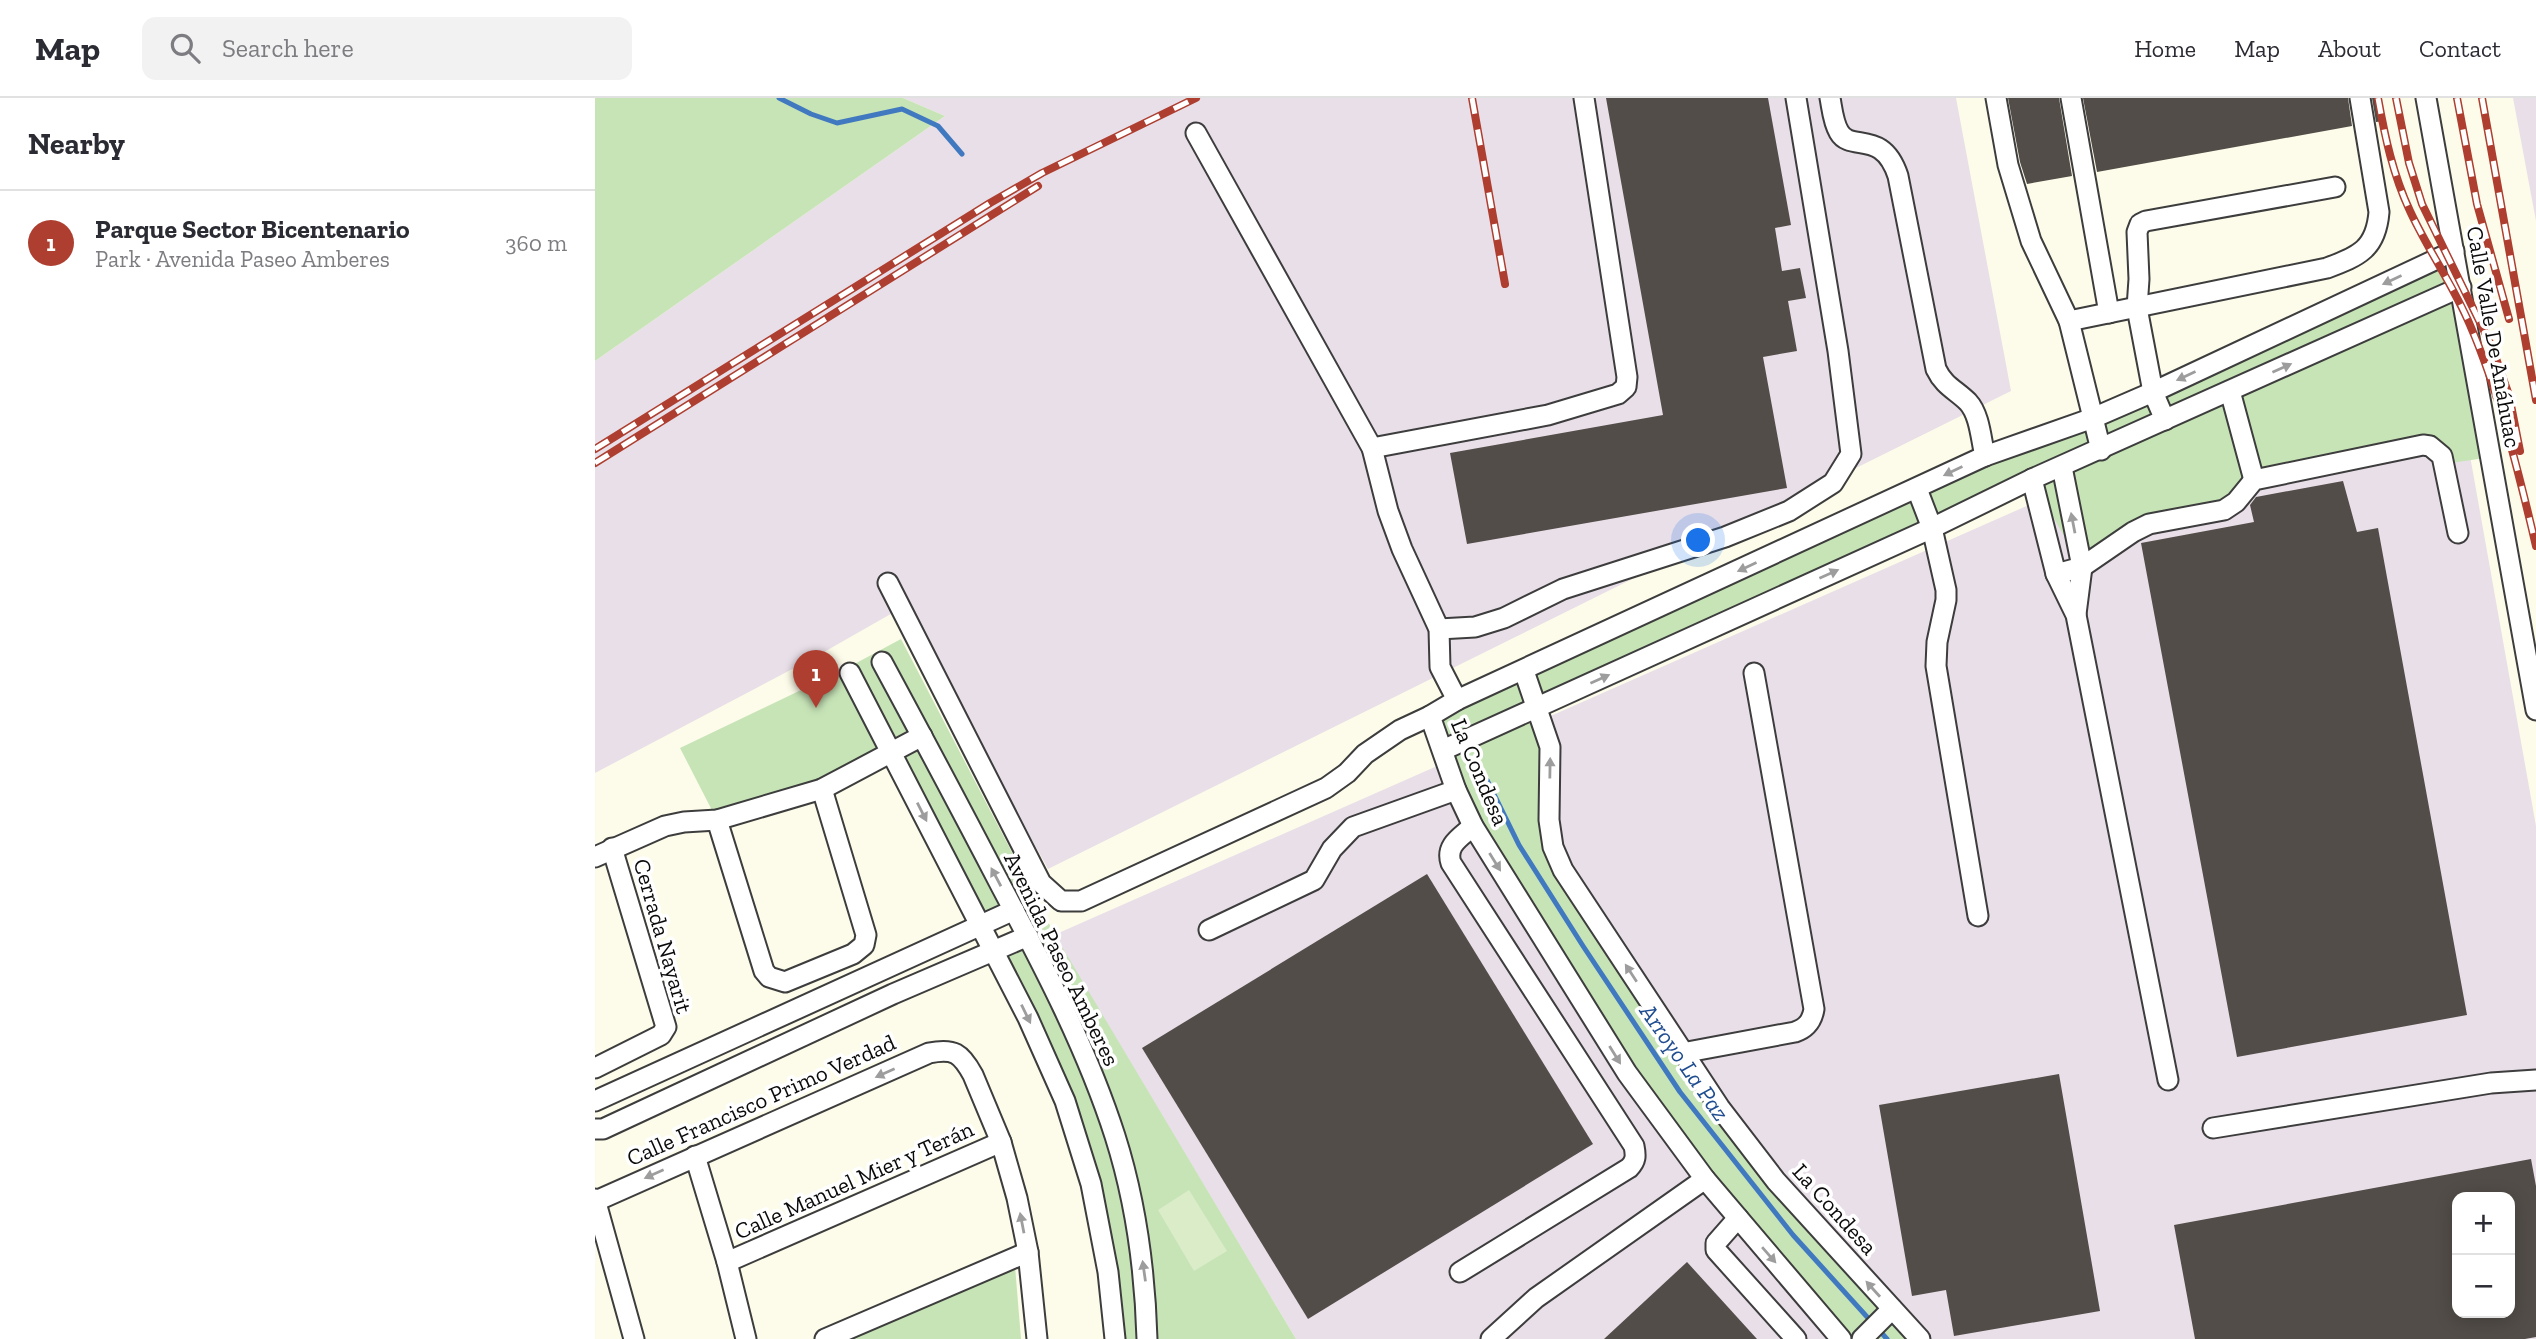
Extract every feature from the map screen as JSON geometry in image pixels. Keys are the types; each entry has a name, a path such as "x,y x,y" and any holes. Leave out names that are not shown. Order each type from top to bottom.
{"street":[{"path":"1372,448 1548,415 1618,394 1626,387 1627,377 1584,98"},
{"path":"1439,629 1475,627 1504,618 1563,589 1725,537 1789,511 1833,483 1851,454 1796,98"},
{"path":"1830,98 1836,124 1845,138 1877,146 1894,162 1936,369 1947,387 1967,401 1972,408 1985,456"},
{"path":"1996,98 2008,165 2031,241 2069,321 2101,450"},
{"path":"2071,98 2109,313"},
{"path":"2069,321 2327,268 2362,252 2372,242 2378,228 2379,212 2360,98"},
{"name":"Calle Valle De Anáhuac","path":"2426,98 2536,710"},
{"path":"1196,133 1372,448 1388,511 1402,549 1439,629 1440,667 1457,700"},
{"path":"2165,420 2153,392 2137,307 2137,232 2142,222 2335,187"},
{"path":"1524,671 1985,456 2093,418 2153,392 2454,251"},
{"path":"1443,750 1932,528 2032,479 2461,287"},
{"path":"2230,391 2254,480"},
{"path":"2056,574 2082,567 2140,527 2217,513 2230,507 2254,480 2423,445 2430,446 2442,456 2458,533"},
{"path":"2062,467 2082,567 2076,615"},
{"path":"2032,479 2056,574 2076,615 2168,1080"},
{"path":"1917,489 1932,528 1946,590 1937,642 1938,689 1978,916"},
{"path":"888,583 1041,883 1061,901 1081,901 1326,788 1347,773 1365,754 1400,730 1430,716"},
{"name":"Avenida Paseo Amberes","path":"881,662 1028,936 1077,1038 1115,1136 1134,1209 1145,1280 1147,1339"},
{"name":"La Condesa","path":"1841,1339 1705,1179 1627,1073 1473,826 1456,790 1430,716 1457,700 1524,671 1551,747 1549,820 1553,847 1563,870 1720,1108 1776,1181 1887,1315 1920,1339"},
{"path":"850,673 1028,1018 1065,1101 1086,1167 1108,1272 1115,1339"},
{"path":"1682,1053 1802,1030 1812,1019 1814,1009 1754,673"},
{"path":"604,853 665,827 684,822 717,820 822,789 922,736"},
{"path":"717,820 764,971 778,982 785,982 853,954 864,945 866,935 822,789"},
{"path":"1209,930 1314,880 1332,849 1353,827 1456,790"},
{"path":"1460,1272 1629,1168 1636,1155 1626,1135 1451,863 1449,857 1454,844 1473,826"},
{"name":"Cerrada Nayarit","path":"595,1068 666,1031 604,853"},
{"path":"595,1101 1014,910"},
{"path":"595,1129 603,1129 893,994 1028,936"},
{"name":"Calle Francisco Primo Verdad","path":"595,1200 929,1053 949,1050 966,1062 1001,1142"},
{"path":"2213,1128 2491,1083 2536,1080"},
{"path":"1001,1142 1017,1198 1028,1252 1037,1339"},
{"name":"Calle Manuel Mier y Terán","path":"727,1262 1001,1142"},
{"path":"695,1156 747,1339"},
{"path":"1491,1339 1536,1298 1705,1179"},
{"path":"595,1200 633,1339"},
{"path":"1738,1218 1716,1243 1716,1250 1796,1339"},
{"path":"825,1339 1028,1252"},
{"path":"1862,1339 1887,1315"}],"shaded area":[{"path":"903,98 1956,98 2011,391 1048,869 903,607 817,656 595,773 595,361 945,116"},
{"path":"2513,98 2536,98 2536,221"},
{"path":"2446,321 2536,826 2536,1339 1296,1339 1054,935"}],"green space":[{"path":"595,98 903,98 945,116 595,361"},
{"path":"2454,251 2491,457 2445,464 2436,450 2255,480 2236,502 2149,524 2082,567 2032,480 1538,707 1553,847 1720,1108 1920,1339 1841,1339 1705,1179 1473,826 1430,716"},
{"path":"901,639 1055,935 1296,1339 1115,1339 1090,1180 994,951 1027,936 1014,910 981,925 891,752 717,820 680,748 847,668"},
{"path":"1189,1190 1227,1251 1194,1271 1158,1210"},
{"path":"1015,1266 1021,1339 849,1339"}],"building":[{"path":"1606,98 1768,98 1791,225 1775,228 1782,271 1800,268 1806,298 1788,301 1797,351 1763,357 1787,488 1467,544 1450,453 1663,415"},
{"path":"2008,98 2059,98 2072,176 2027,184"},
{"path":"2083,98 2348,98 2352,126 2097,172"},
{"path":"2372,98 2381,98 2385,121 2376,122"},
{"path":"2343,481 2357,532 2378,528 2467,1015 2237,1057 2141,543 2254,522 2250,505 2256,497"},
{"path":"1427,874 1593,1144 1308,1319 1142,1048"},
{"path":"2059,1074 2100,1311 1954,1336 1946,1290 1912,1296 1879,1105"},
{"path":"2531,1159 2536,1186 2536,1337 2195,1339 2174,1225"},
{"path":"1687,1262 1757,1339 1604,1339"}],"waterway":[{"name":"Arroyo La Paz","path":"779,98 837,123 902,109 938,126 962,154"},
{"name":"Arroyo La Paz","path":"1487,780 1519,845 1680,1092 1793,1235 1887,1339"}],"railway":[{"path":"595,449 990,203 1042,173 1196,98"},
{"path":"1472,98 1505,284"},
{"path":"2378,98 2390,156 2404,197 2463,310 2490,378 2536,546"},
{"path":"2396,98 2409,163 2422,204 2492,347 2509,395 2520,451"},
{"path":"2457,98 2477,204 2509,319"},
{"path":"2482,98 2536,400"},
{"path":"595,463 1038,186"}],"place":[{"name":"Parque Sector Bicentenario","path":"816,708"}]}
